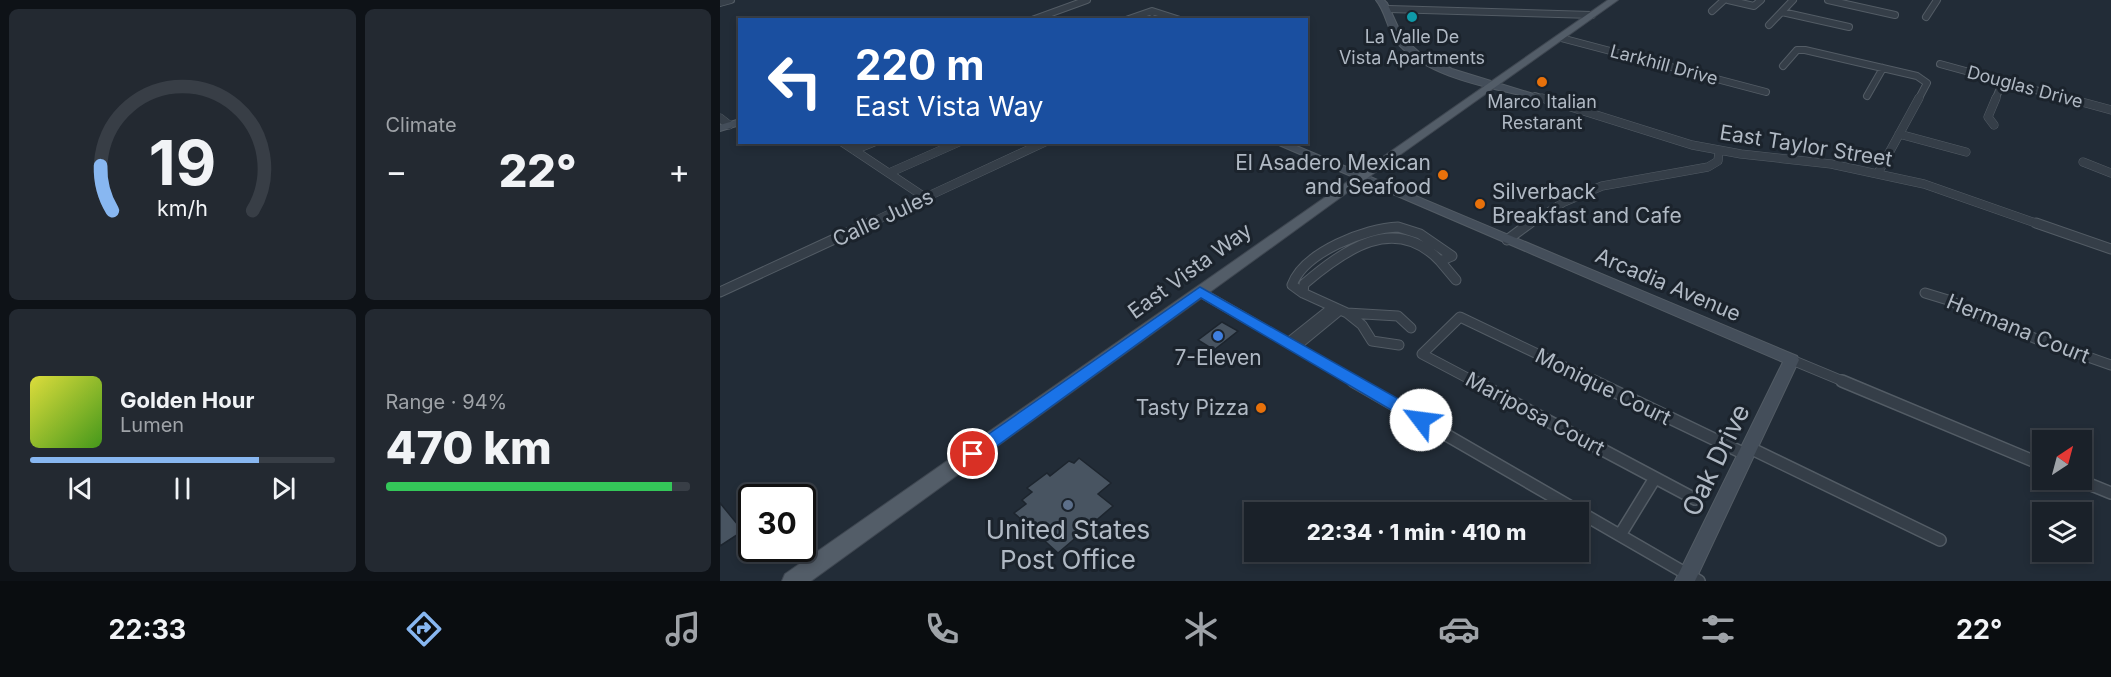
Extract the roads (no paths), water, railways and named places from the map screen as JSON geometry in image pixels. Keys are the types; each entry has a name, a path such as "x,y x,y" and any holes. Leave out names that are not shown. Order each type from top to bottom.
{"main road":[{"name":"East Vista Way","path":"793,581 1359,178 1614,0"}],"street":[{"path":"720,3 731,0"},
{"path":"1038,18 1087,0"},
{"path":"1380,0 1389,9 1593,15"},
{"path":"1712,11 1726,0 1754,6 1761,0"},
{"path":"1769,25 1793,0"},
{"path":"1828,0 1895,15"},
{"path":"1926,17 1936,0"},
{"name":"East Taylor Street","path":"1389,9 1400,42 1416,55 1439,67 1660,136 1719,151 1831,164 1878,173 1968,198 2111,249"},
{"path":"1132,18 1152,11 1174,18"},
{"path":"1782,12 1849,27"},
{"name":"Larkhill Drive","path":"1561,38 1766,93"},
{"path":"1783,66 1797,50 1805,50 1917,76 1928,83 1878,173"},
{"name":"Douglas Drive","path":"1940,64 2111,110"},
{"path":"1867,96 1883,68"},
{"path":"1994,125 1988,117 2003,81"},
{"path":"720,118 730,125"},
{"path":"1899,134 1966,152"},
{"path":"845,144 926,198"},
{"path":"854,150 869,144"},
{"path":"889,173 954,144"},
{"name":"Calle Jules","path":"720,292 1042,144"},
{"name":"Arcadia Avenue","path":"1281,144 2032,460"},
{"path":"1507,240 1537,218 1584,193 1624,180 1706,169 1718,161 1719,151"},
{"path":"2083,162 2111,173"},
{"path":"1400,345 1372,341 1362,325 1340,310 1303,293 1292,285 1295,275 1330,249 1369,230 1399,227 1432,241 1452,256 1439,262"},
{"path":"1303,293 1304,284 1343,254 1372,239 1403,238 1427,249 1456,280"},
{"path":"1200,292 1620,535 1691,579"},
{"name":"Hermana Court","path":"1925,293 1948,300 2034,338 2111,365"},
{"path":"1292,345 1340,310 1398,316 1411,328"},
{"name":"Monique Court","path":"1460,317 1940,540"},
{"name":"Mariposa Court","path":"1460,317 1422,354 1695,499"},
{"name":"Oak Drive","path":"1691,579 1792,360"},
{"path":"1620,535 1655,478"},
{"path":"2092,485 2111,493"}],"place":[{"name":"La Valle De Vista Apartments","path":"1412,17"},
{"name":"Marco Italian Restarant","path":"1542,82"},
{"name":"El Asadero Mexican and Seafood","path":"1443,175"},
{"name":"Silverback Breakfast and Cafe","path":"1480,204"},
{"name":"7-Eleven","path":"1218,336"},
{"name":"Tasty Pizza","path":"1261,408"},
{"name":"United States Post Office","path":"1068,505"}]}
